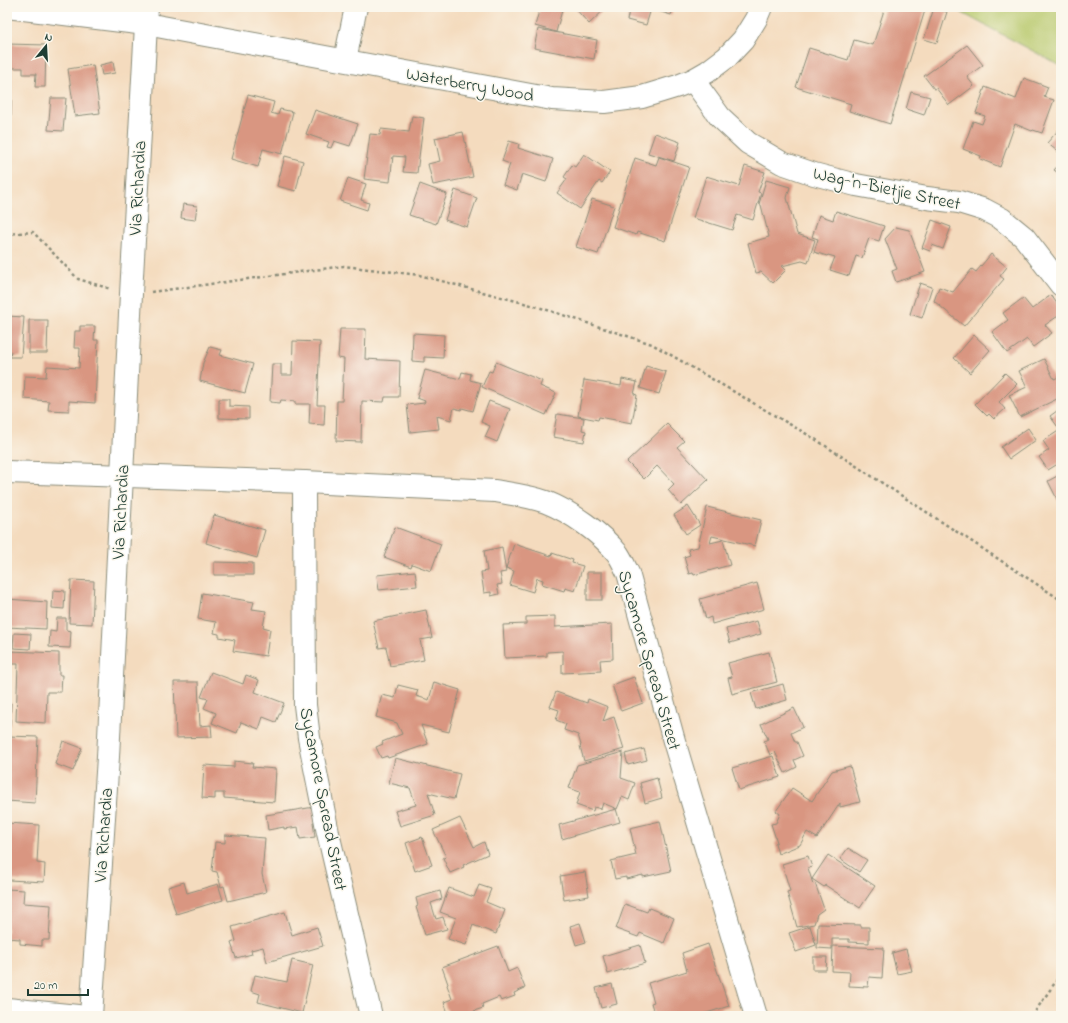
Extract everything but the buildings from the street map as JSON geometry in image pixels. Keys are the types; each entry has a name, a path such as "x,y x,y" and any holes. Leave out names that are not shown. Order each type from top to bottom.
{"street":[{"name":"Waterberry Wood","path":"7,7 147,15 345,60 552,99 604,102 642,97 678,86 708,72 727,58 743,40 756,19 761,7"},
{"path":"345,60 356,7"},
{"name":"Via Richardia","path":"91,1016 108,757 131,294 147,15"},
{"name":"Wag-'n-Bietjie Street","path":"693,80 720,117 748,143 782,163 814,174 856,185 927,198 959,202 985,210 1002,219 1024,238 1061,285"},
{"name":"Sycamore Spread Street","path":"7,472 304,482 495,491 520,495 545,502 564,510 581,521 601,536 618,554 628,573 674,741 756,1016"},
{"name":"Sycamore Spread Street","path":"304,482 305,705 309,738 328,833 371,1016"},
{"path":"7,1009 78,1016"}],"path":[{"path":"7,234 33,232 78,279 131,294 344,266 419,275 535,306 652,344 814,439 1061,600"},
{"path":"1032,1016 1061,974"}],"green space":[{"path":"951,7 1061,7 1061,66"}]}
